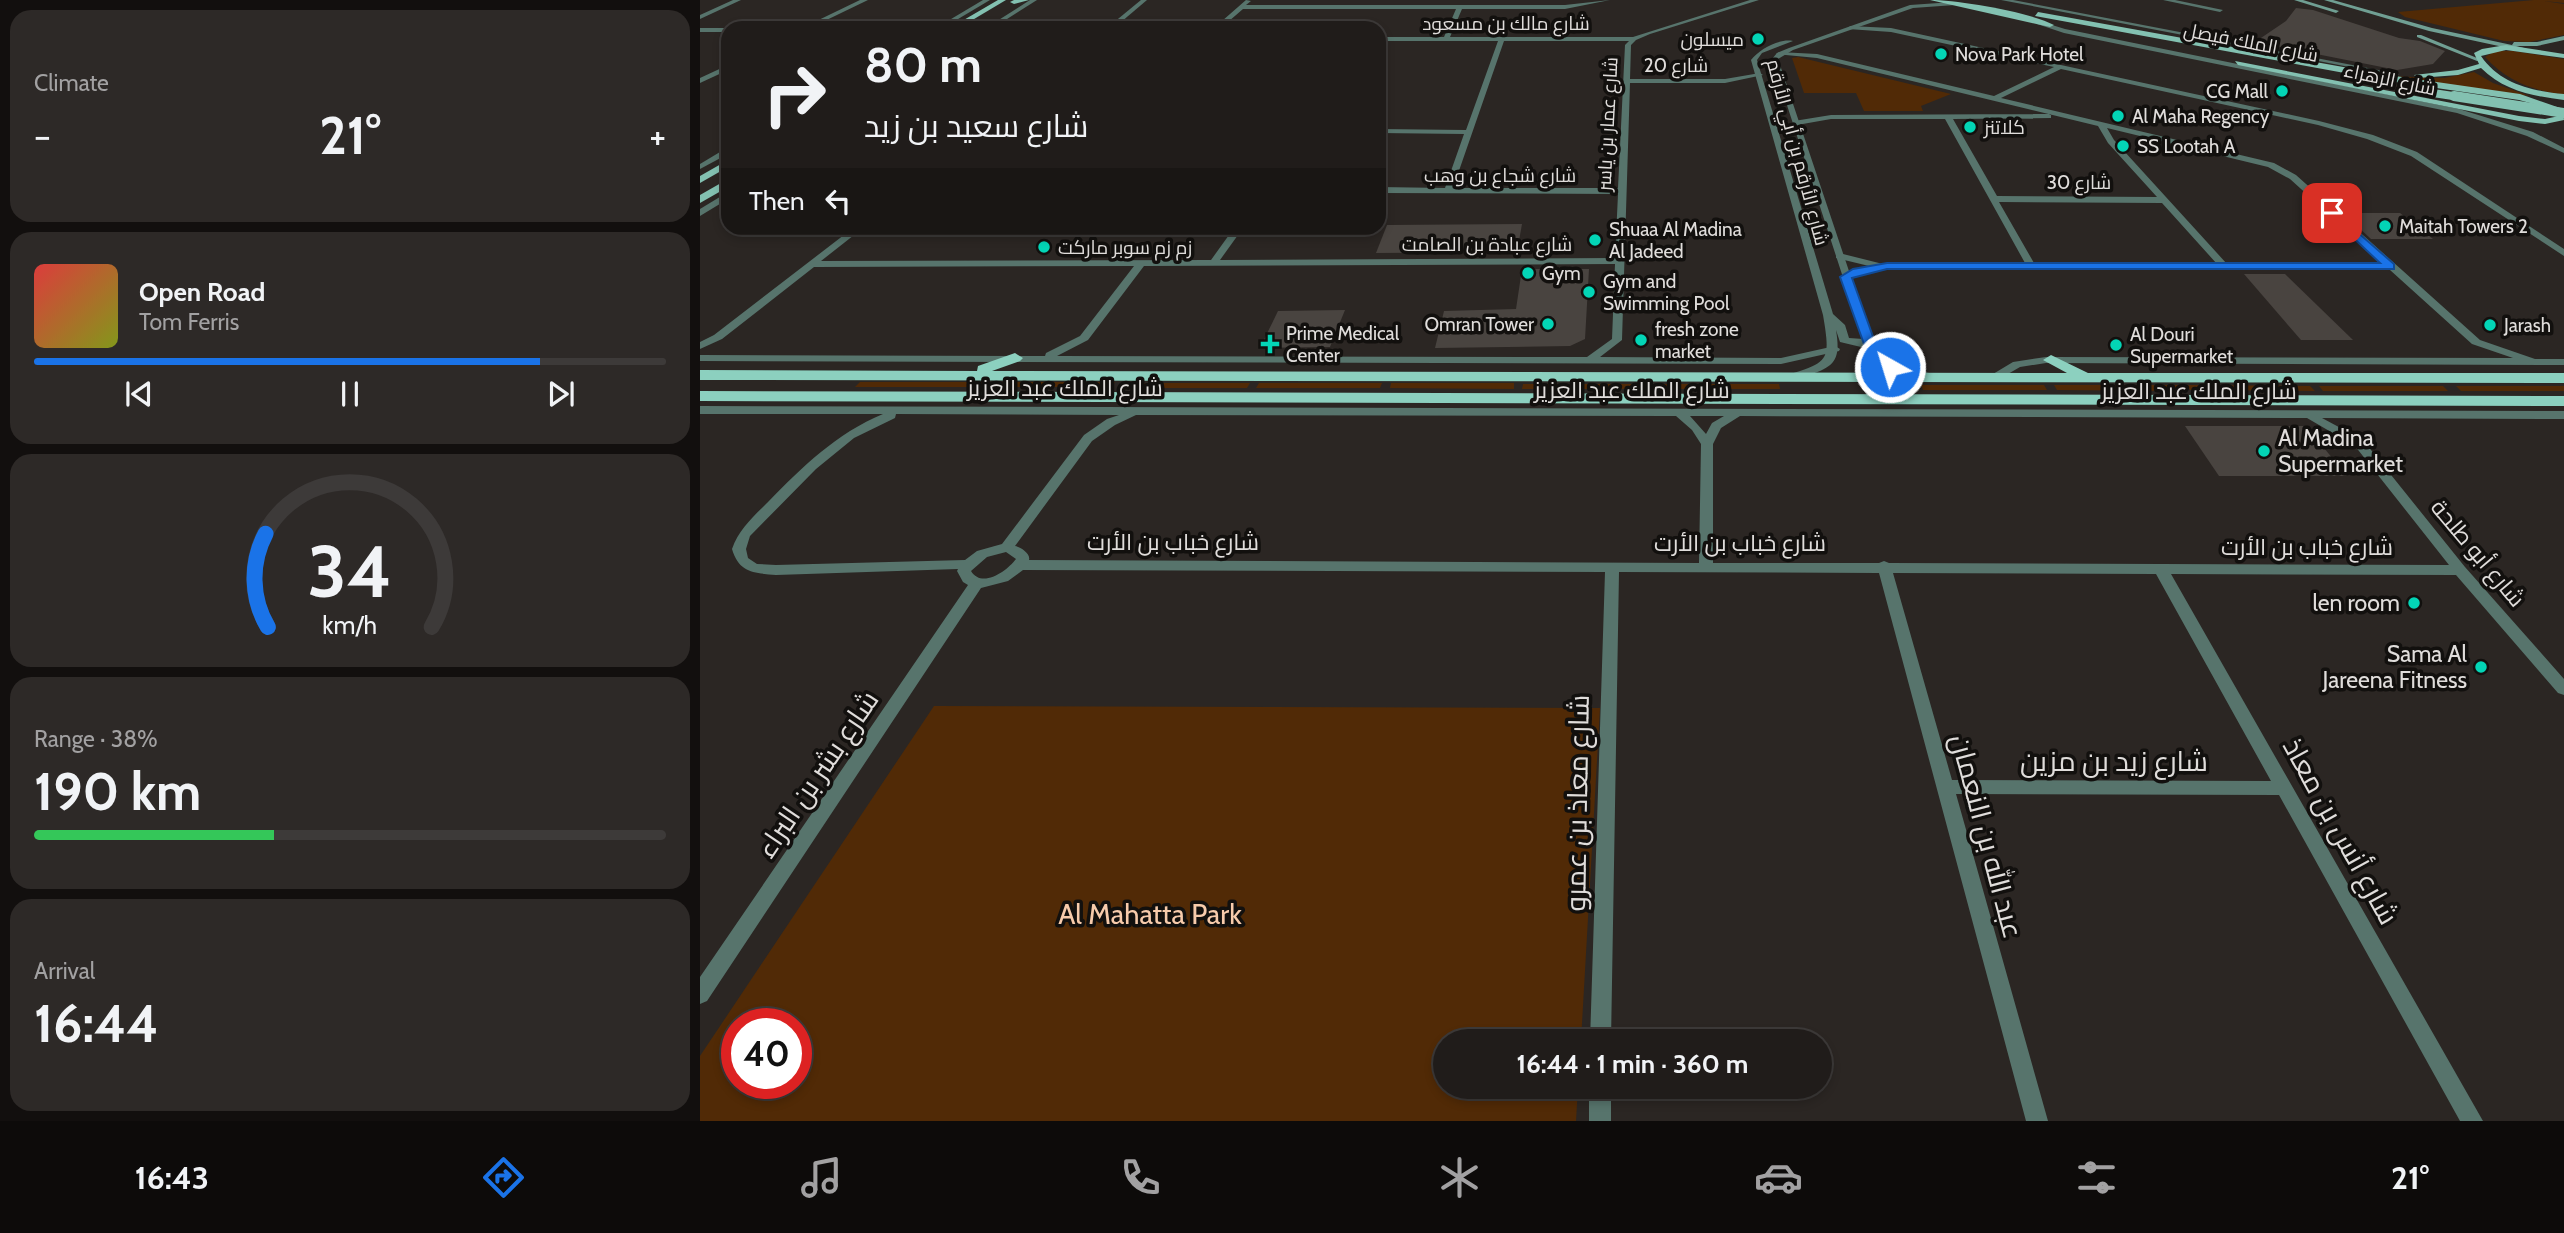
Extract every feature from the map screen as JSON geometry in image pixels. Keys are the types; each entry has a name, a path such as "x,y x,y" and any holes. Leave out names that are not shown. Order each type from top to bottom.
{"highway":[{"path":"707,375 717,358"},
{"path":"969,374 1015,358"},
{"path":"1302,374 1336,359"},
{"path":"1642,360 1661,375"},
{"path":"2051,360 2088,376"},
{"path":"2265,377 2278,362"},
{"path":"2534,362 2564,372"},
{"name":"شارع الملك عبد العزيز","path":"707,375 2564,378"},
{"name":"شارع الملك عبد العزيز","path":"700,396 2564,401"},
{"path":"1392,412 1425,398"},
{"path":"1650,398 1679,414"},
{"path":"1992,414 2015,399"},
{"path":"2260,400 2304,415"}],"main road":[{"path":"967,21 1003,0"},
{"path":"989,8 1026,0"},
{"name":"شارع الملك فيصل","path":"1933,0 2421,89 2564,111"},
{"name":"شارع الملك فيصل","path":"1968,0 2001,3 2038,14 2421,89"},
{"path":"2297,0 2429,38 2481,62"},
{"path":"2327,0 2415,26 2564,56"},
{"path":"2006,14 2038,14 2321,66 2530,99 2555,108 2564,117 2539,121 2471,109"},
{"path":"2038,14 2564,130"},
{"path":"2415,26 2518,44 2537,44 2564,38"},
{"path":"2522,49 2485,50 2477,55 2500,80 2564,104"},
{"path":"2264,50 2288,59"},
{"path":"2321,66 2396,74 2445,74 2469,71 2481,62"},
{"path":"2526,90 2564,97"},
{"path":"2447,104 2479,116"},
{"path":"700,180 721,167"},
{"path":"700,200 721,186"}],"street":[{"path":"700,17 738,0"},
{"path":"820,21 864,0"},
{"path":"1000,21 1034,0"},
{"path":"1118,21 1144,0"},
{"path":"1225,21 1249,0"},
{"path":"1324,7 1330,0"},
{"path":"1240,7 1565,7 1607,0"},
{"name":"شارع عمار بن ياسر","path":"1617,340 1628,48 1634,39 1756,0"},
{"name":"شارع الأرقم بن أبي الأرقم","path":"1835,349 1828,315 1754,57 1760,52 1899,0"},
{"path":"2166,0 2220,10"},
{"name":"شارع الأرقم بن أبي الأرقم","path":"1942,378 1881,363 1875,358 1776,63 1779,54 1912,6 1953,4"},
{"path":"1886,6 1898,7 1874,16 1873,20 1891,30"},
{"path":"1446,39 1460,7"},
{"path":"956,21 989,8"},
{"name":"شارع الملك فيصل","path":"2038,14 2396,74"},
{"name":"شارع الزهراء","path":"2038,14 2064,31 2479,116 2530,134 2564,151"},
{"path":"1836,25 1835,29 1806,39 1809,43 1807,51 2256,160 2284,171 2476,342 2534,362"},
{"path":"1850,28 1891,30 2319,123 2393,145 2431,164 2564,253"},
{"path":"700,30 721,30"},
{"path":"1448,191 1502,39"},
{"name":"شارع مالك بن مسعود","path":"1386,41 1634,39"},
{"path":"1779,54 1817,55"},
{"path":"1996,98 2060,67"},
{"path":"700,81 721,70"},
{"name":"شارع 20","path":"1627,81 1725,81 1760,75"},
{"name":"شارع 20","path":"1725,81 1763,89"},
{"path":"2011,117 2020,112 2014,102"},
{"path":"1793,110 1831,117"},
{"path":"1797,123 1831,117 2067,116"},
{"path":"1948,117 2031,266"},
{"path":"2101,124 2110,141 2225,267"},
{"path":"1386,131 1469,132"},
{"path":"2110,141 2122,135 2141,133"},
{"path":"700,167 721,155"},
{"name":"شارع شجاع بن وهب","path":"1386,190 1621,191"},
{"path":"700,213 721,200"},
{"name":"شارع 30","path":"1994,200 2165,200"},
{"path":"700,346 718,337 849,235"},
{"path":"1213,263 1233,235"},
{"path":"1839,256 1887,266"},
{"name":"شارع عبادة بن الصامت","path":"811,264 1618,261"},
{"path":"1042,358 1084,338 1141,263"},
{"path":"1846,277 1866,269 1887,266 2390,267"},
{"path":"1828,315 1840,325 1844,340 1861,344 1868,340"},
{"path":"717,358 715,348 718,337"},
{"path":"1084,338 1092,358"},
{"path":"1589,360 1617,340 1642,360"},
{"path":"2475,362 2479,353 2476,342"},
{"path":"1788,378 1825,366 1831,361 1835,349"},
{"name":"شارع الملك عبد العزيز","path":"700,358 1781,361 1835,349"},
{"name":"شارع الملك عبد العزيز","path":"1997,376 2017,365 2051,360 2564,362"},
{"path":"814,396 841,411 845,425 839,441"},
{"name":"شارع الملك عبد العزيز","path":"700,410 2564,415"},
{"path":"902,411 867,424 839,441 744,535 739,549 742,560 754,568 789,570 968,564"},
{"path":"1074,411 1085,423 1088,438"},
{"path":"1006,548 1088,438 1111,422 1141,411"},
{"path":"1706,567 1707,444 1716,426 1739,413"},
{"path":"1679,414 1696,428 1707,444"},
{"path":"2536,414 2564,425"},
{"name":"شارع أبو طلحة","path":"2304,415 2328,424 2359,443 2459,570 2564,689"},
{"path":"2359,443 2357,426 2370,415"},
{"path":"1006,548 1021,553 1023,558 1016,571 998,580 977,583 965,576 964,571 968,564 988,551 1006,548"},
{"name":"شارع خباب بن الأرت","path":"1021,565 2459,570"},
{"name":"شارع معاذ بن عمرو","path":"1601,1029 1612,566"},
{"name":"عبد الله بن النعمان","path":"1884,566 2037,1121"},
{"name":"شارع أنس بن معاذ","path":"2161,569 2472,1121"},
{"name":"شارع بشر بن البراء","path":"700,994 977,583"},
{"name":"شارع زيد بن مزين","path":"1945,787 2284,788"},
{"path":"1600,1099 1600,1121"}],"green space":[{"path":"2534,0 2564,0 2564,3 2544,1 2564,4 2564,35 2529,42 2504,41 2405,17 2398,12"},
{"path":"2495,51 2564,59 2564,95 2512,79 2485,57"},
{"path":"1798,57 1951,94 1921,106 1923,111 1864,111 1856,93 1804,93 1792,58"},
{"path":"2474,72 2493,83 2530,96 2384,76 2444,78"},
{"path":"860,382 986,382 981,387 855,387"},
{"path":"997,382 1115,382 1112,387 993,387"},
{"path":"1127,383 1250,383 1247,388 1123,388"},
{"path":"1259,383 1382,383 1380,388 1256,388"},
{"path":"1391,383 1514,383 1514,389 1390,388"},
{"path":"1523,384 1646,384 1646,389 1522,389"},
{"path":"1656,384 1779,384 1780,389 1655,389"},
{"path":"1921,385 2044,385 2047,390 1923,390"},
{"path":"2054,385 2178,385 2182,391 2057,390"},
{"path":"2187,385 2310,386 2315,391 2190,390"},
{"path":"2319,386 2443,386 2448,391 2323,391"},
{"path":"2456,386 2564,386 2564,391 2461,391"},
{"name":"Al Mahatta Park","path":"934,706 1600,708 1582,1029 1433,1029 1433,1099 1577,1099 1576,1121 700,1121 700,1056 721,1025 721,1099 812,1099 812,1008 732,1008"}],"building":[{"path":"2296,8 2313,10 2399,38 2420,41 2445,51 2433,64 2397,70 2255,42 2286,21"},
{"name":"Maitah Towers 2","path":"2343,213 2400,213 2433,239 2371,239"},
{"path":"1522,224 1517,252 1376,253 1383,235 1386,235 1387,225"},
{"path":"1522,269 1589,269 1585,339 1570,346 1435,348 1444,311 1516,309"},
{"path":"2244,274 2285,274 2353,340 2301,340"},
{"path":"1345,310 1330,347 1260,348 1278,311"},
{"name":"Al Madina Supermarket","path":"2185,426 2306,426 2347,476 2219,476"}],"place":[{"name":"ميسلون","path":"1758,39"},
{"name":"Nova Park Hotel","path":"1941,54"},
{"name":"CG Mall","path":"2282,91"},
{"name":"Al Maha Regency","path":"2118,116"},
{"name":"كلاتنز","path":"1970,127"},
{"name":"SS Lootah A","path":"2123,146"},
{"name":"Maitah Towers 2","path":"2385,226"},
{"name":"Shuaa Al Madina Al Jadeed","path":"1595,240"},
{"name":"زم زم سوبر مارکت","path":"1044,247"},
{"name":"Gym","path":"1528,273"},
{"name":"Gym and Swimming Pool","path":"1589,292"},
{"name":"Omran Tower","path":"1548,324"},
{"name":"Jarash","path":"2490,325"},
{"name":"fresh zone market","path":"1641,340"},
{"name":"Prime Medical Center","path":"1270,344"},
{"name":"Al Douri Supermarket","path":"2116,345"},
{"name":"Al Madina Supermarket","path":"2264,451"},
{"name":"len room","path":"2414,603"},
{"name":"Sama Al Jareena Fitness","path":"2481,667"}],"route":[{"path":"1890,367 1875,358 1850,289 1846,277 1857,272 1887,266 2390,267 2332,213"}]}
